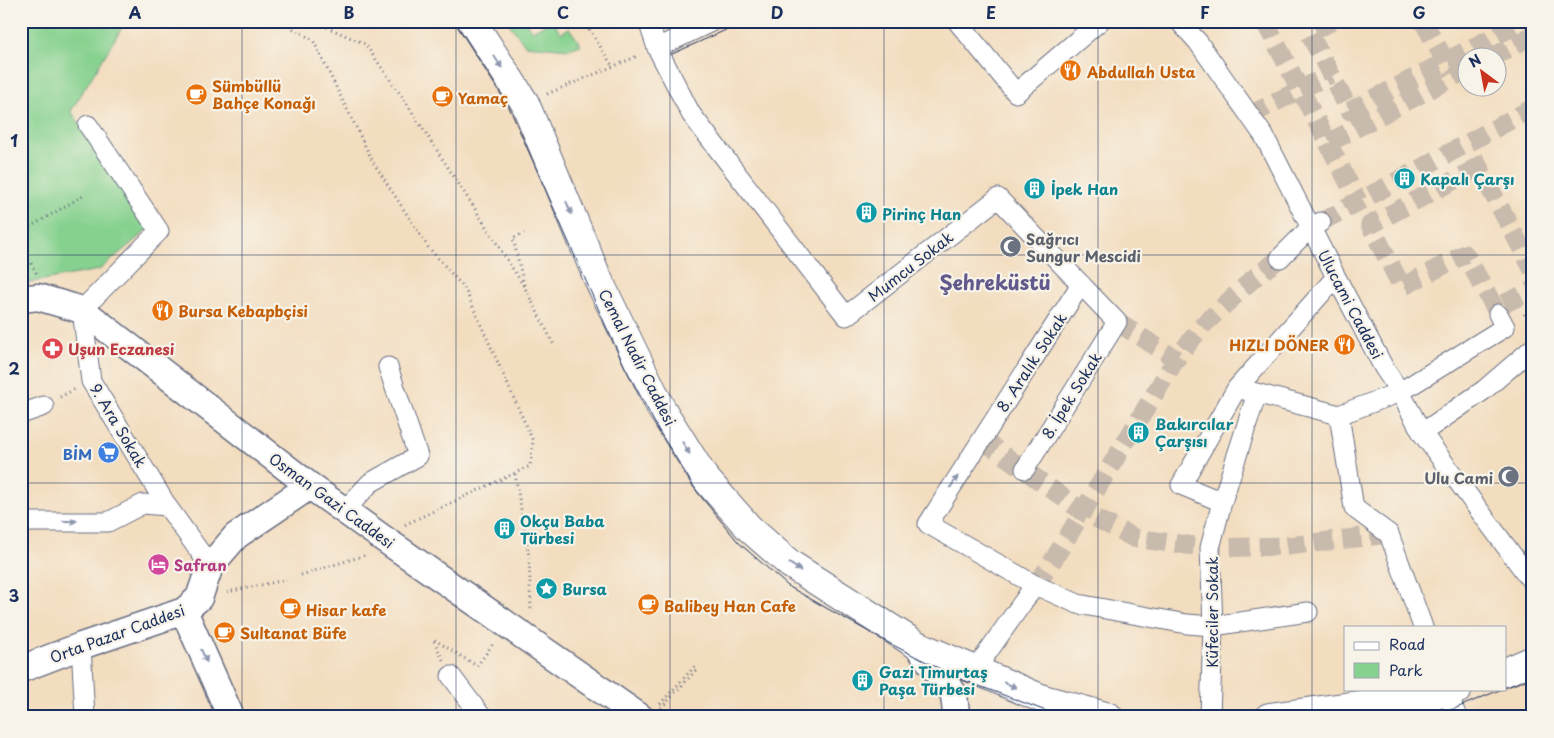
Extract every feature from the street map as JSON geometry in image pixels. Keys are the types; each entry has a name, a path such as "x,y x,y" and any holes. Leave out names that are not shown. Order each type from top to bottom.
{"main road":[{"name":"Cemal Nadir Caddesi","path":"472,21 525,103 594,270 616,319 661,408 704,477 749,528 790,564 917,645 1043,699 1109,717"},
{"name":"Osman Gazi Caddesi","path":"21,299 38,297 82,310 310,486 384,539 534,643 652,712"},
{"name":"Orta Pazar Caddesi","path":"21,669 191,604 210,566 236,536 310,486"},
{"path":"191,604 231,717"},
{"path":"917,645 954,694 955,717"},
{"path":"1506,672 1533,660"},
{"path":"1269,717 1452,697"}],"street":[{"path":"648,21 657,48 713,21"},
{"path":"957,21 1016,94 1100,21"},
{"name":"Ulucami Caddesi","path":"1179,21 1198,42 1264,136 1316,224 1336,277 1384,368 1400,392 1422,434 1533,583"},
{"name":"Mumcu Sokak","path":"657,48 691,114 846,316 998,198 1081,284"},
{"path":"82,310 159,231 88,125"},
{"path":"1280,258 1316,224"},
{"path":"1222,502 1181,485 1236,388 1336,277"},
{"name":"8. İpek Sokak","path":"1025,469 1117,322 1081,284"},
{"name":"8. Aralık Sokak","path":"1035,585 928,524 1081,284"},
{"name":"9. Ara Sokak","path":"82,310 91,381 167,506 210,566"},
{"path":"1236,388 1339,415 1400,392 1505,327 1498,314"},
{"path":"1422,434 1484,390 1533,348"},
{"path":"345,510 370,483 418,456 388,367"},
{"name":"Küfeciler Sokak","path":"1210,717 1213,626 1210,548 1222,502 1257,393"},
{"path":"21,414 44,406"},
{"path":"1339,415 1354,508 1389,534 1423,626"},
{"path":"21,522 108,522 142,504 167,506"},
{"path":"975,670 1035,585 1078,604 1171,622 1213,626 1308,612"},
{"path":"81,646 85,717"},
{"path":"451,676 482,717"}],"path":[{"path":"280,21 313,40 373,162 428,247 465,289 533,441 530,466 398,527"},
{"path":"313,21 365,44 414,114 525,288 555,347"},
{"path":"584,21 613,66"},
{"path":"525,103 657,48"},
{"path":"21,232 83,196"},
{"path":"21,222 26,230"},
{"path":"524,233 513,238 525,288"},
{"path":"515,474 529,556 530,601 534,643"},
{"path":"301,575 374,552"},
{"path":"191,604 286,580"},
{"path":"652,712 696,667"}],"green space":[{"path":"21,21 126,21 71,111 151,227 99,270 21,284"},
{"path":"507,21 525,21 532,31 552,21 561,33 569,28 581,45 569,49 525,45"}],"tunnel":[{"path":"1266,21 1328,143 1456,75"},
{"path":"1332,21 1309,33 1350,111 1524,21"},
{"path":"1423,21 1452,73"},
{"path":"1506,50 1533,35"},
{"path":"1250,115 1331,74"},
{"path":"1321,222 1533,108"},
{"path":"1328,143 1358,201"},
{"path":"1474,158 1533,270"},
{"path":"1479,167 1370,225 1402,287 1465,254 1495,308 1533,290"},
{"path":"1035,585 1049,567 1176,359 1203,325 1254,278 1280,258"},
{"path":"1117,322 1176,359"},
{"path":"981,439 1082,511 1134,538 1210,548 1287,546 1389,534"}],"tram line":[{"path":"454,21 509,107 605,324 625,367 659,431 698,493 739,543 788,586 889,643 958,678 1062,717"},
{"path":"670,55 746,21"},
{"path":"1506,688 1533,677"},
{"path":"1401,717 1454,709 1500,690"}],"place":[{"name":"Abdullah Usta","path":"1071,71"},
{"name":"Sümbüllü Bahçe Konağı","path":"196,94"},
{"name":"Yamaç","path":"442,97"},
{"name":"Kapalı Çarşı","path":"1404,178"},
{"name":"İpek Han","path":"1035,188"},
{"name":"Pirinç Han","path":"866,213"},
{"name":"Sağrıcı Sungur Mescidi","path":"1010,247"},
{"name":"Bursa Kebapbçisi","path":"162,310"},
{"name":"HIZLI DÖNER","path":"1345,344"},
{"name":"Uşun Eczanesi","path":"52,348"},
{"name":"Bakırcılar Çarşısı","path":"1139,432"},
{"name":"BİM","path":"108,453"},
{"name":"Ulu Cami","path":"1509,477"},
{"name":"Okçu Baba Türbesi","path":"504,529"},
{"name":"Safran","path":"158,564"},
{"name":"Bursa","path":"546,588"},
{"name":"Balibey Han Cafe","path":"648,605"},
{"name":"Hisar kafe","path":"290,609"},
{"name":"Sultanat Büfe","path":"224,632"},
{"name":"Gazi Timurtaş Paşa Türbesi","path":"863,680"}],"district":[{"name":"Şehreküstü","path":"995,282"}]}
